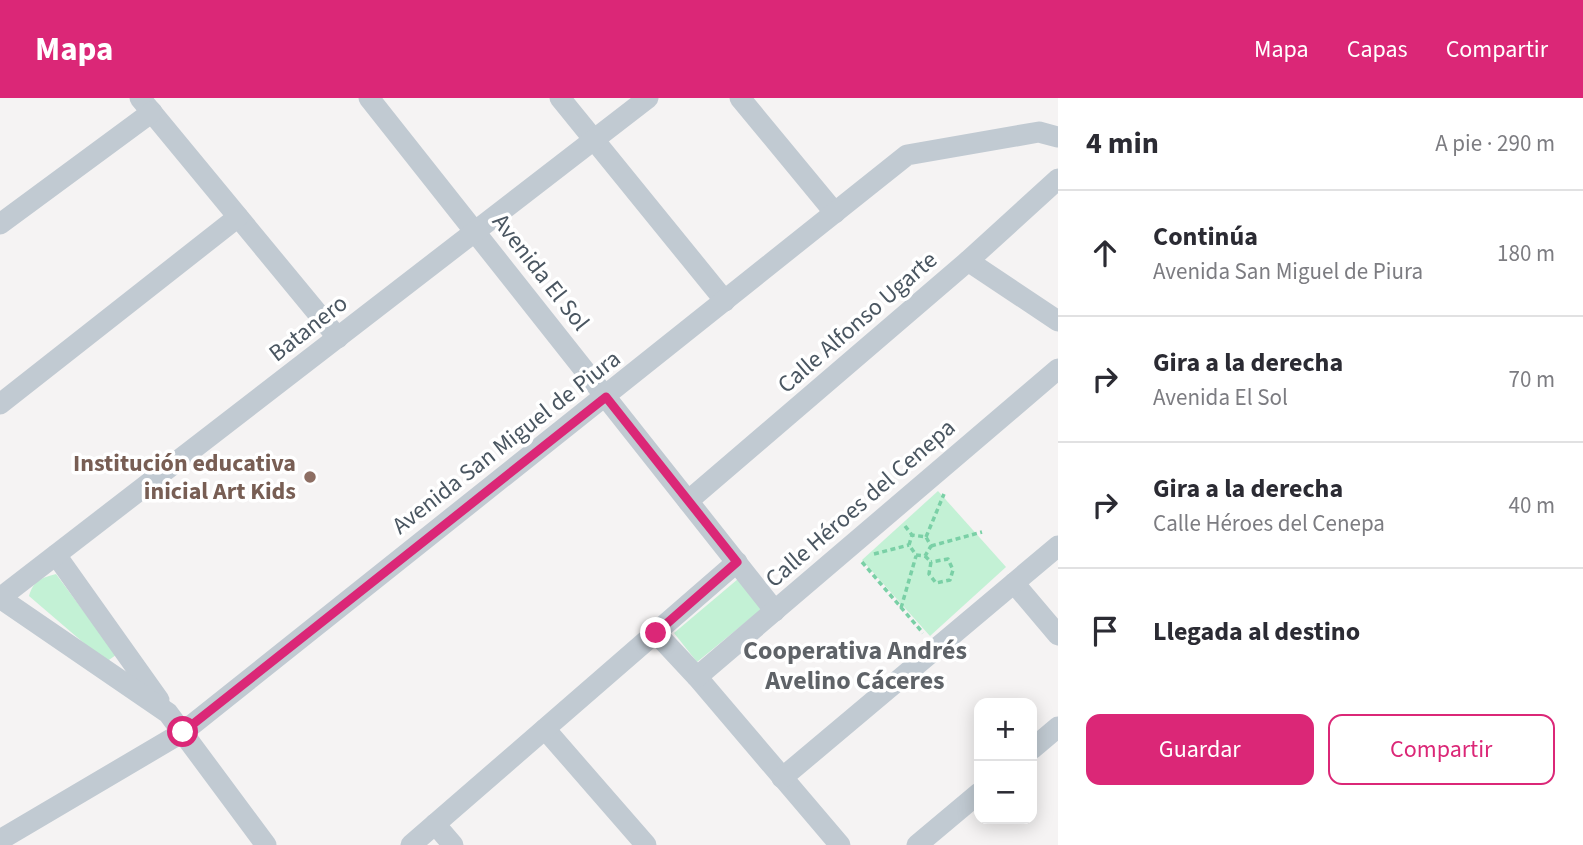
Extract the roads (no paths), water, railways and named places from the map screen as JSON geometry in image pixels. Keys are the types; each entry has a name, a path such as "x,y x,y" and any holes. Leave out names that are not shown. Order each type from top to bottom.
{"street":[{"name":"Avenida El Sol","path":"369,98 775,611"},
{"path":"561,98 725,301"},
{"name":"Batanero","path":"0,598 648,98"},
{"path":"740,98 835,213"},
{"path":"0,224 146,105 338,338"},
{"name":"Avenida San Miguel de Piura","path":"0,840 183,732 907,155 1039,132 1058,137"},
{"name":"Calle Alfonso Ugarte","path":"688,501 968,261 1058,179"},
{"path":"0,404 238,217"},
{"path":"968,261 1058,321"},
{"name":"Calle Héroes del Cenepa","path":"697,677 775,611 854,553 893,510 1058,369"},
{"path":"782,778 1058,546"},
{"path":"56,555 266,845"},
{"name":"Calle Héroes del Cenepa","path":"411,845 737,562"},
{"path":"1014,583 1058,635"},
{"path":"0,598 168,713"},
{"path":"656,633 697,677 840,845"},
{"path":"1037,745 1058,727"},
{"path":"545,729 646,845"},
{"path":"917,845 974,797"},
{"path":"436,824 453,845"}],"place":[{"name":"Institución educativa inicial Art Kids","path":"310,477"}],"district":[{"name":"Cooperativa Andrés Avelino Cáceres","path":"855,665"}]}
